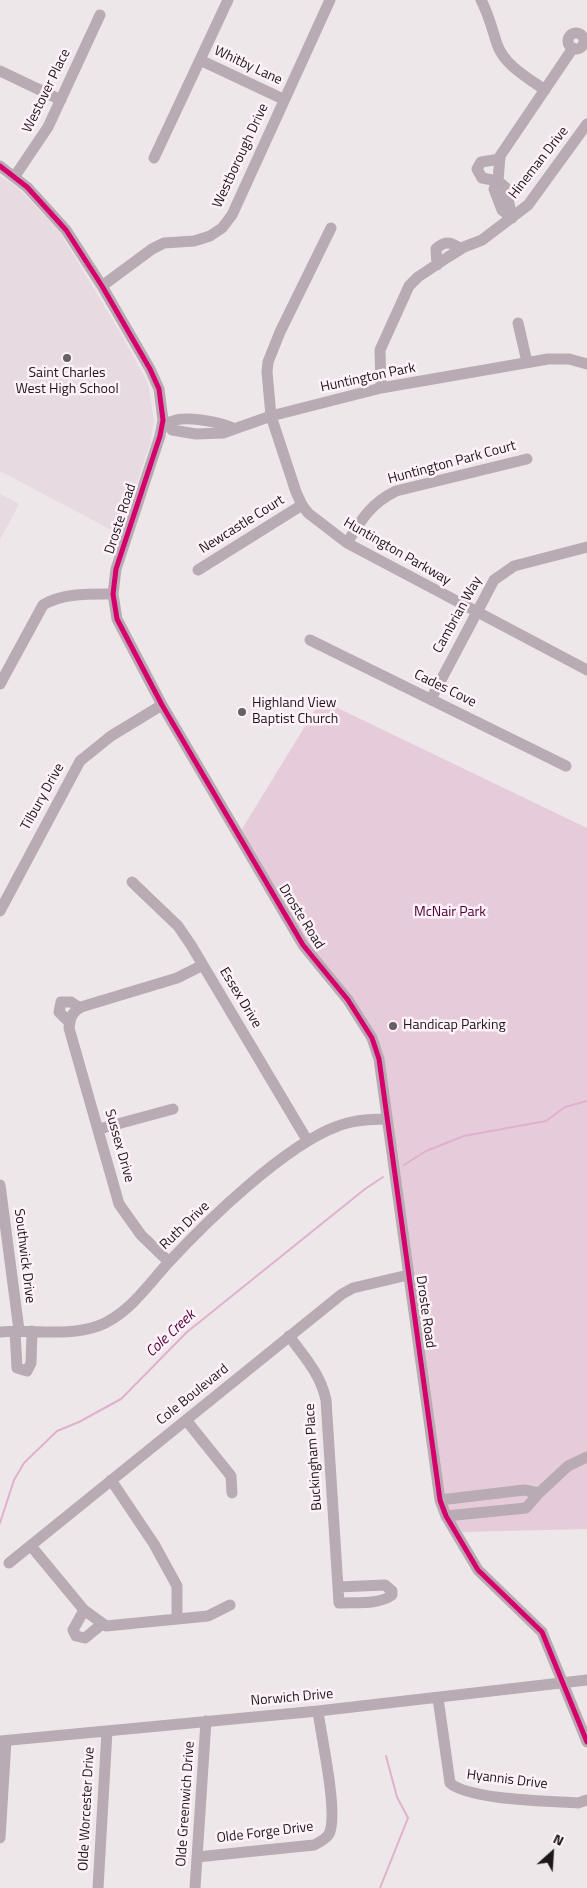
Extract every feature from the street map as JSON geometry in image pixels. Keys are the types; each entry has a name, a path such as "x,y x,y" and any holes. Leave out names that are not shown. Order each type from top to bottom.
{"street":[{"path":"154,158 228,0"},
{"name":"Westborough Drive","path":"102,286 152,249 164,243 194,241 210,236 222,228 232,215 283,99 330,0"},
{"path":"481,0 491,20 497,46 502,54 516,69 545,90"},
{"name":"Westover Place","path":"16,176 40,143 100,15"},
{"path":"498,182 500,159 573,48"},
{"name":"Whitby Lane","path":"200,60 283,99"},
{"path":"0,71 60,100"},
{"name":"Hineman Drive","path":"381,388 380,350 409,286 418,277 461,249 482,240 528,204 587,124"},
{"path":"500,159 481,162 477,170 482,178 498,182 506,188 512,218"},
{"name":"Droste Road","path":"0,166 16,176 57,218 102,286 150,369 159,389 166,422 116,569 113,594 118,619 162,705 303,945 348,1000 372,1038 379,1059 440,1500 446,1516 478,1570 542,1632 587,1742"},
{"name":"Huntington Parkway","path":"331,228 268,362 268,395 272,416 302,505 347,543 587,670"},
{"path":"518,323 527,362"},
{"name":"Huntington Park","path":"166,422 178,418 213,422 233,428 381,388 527,362 569,360 587,364"},
{"name":"Huntington Park Court","path":"347,543 363,518 379,499 396,491 527,460"},
{"name":"Newcastle Court","path":"198,570 302,505"},
{"name":"Cambrian Way","path":"431,699 475,612 494,580 505,571 533,560 587,547"},
{"path":"0,684 43,605 53,599 86,594 113,594"},
{"name":"Cades Cove","path":"310,640 566,766"},
{"name":"Tilbury Drive","path":"0,911 80,761 111,736 162,705"},
{"name":"Essex Drive","path":"132,882 178,926 307,1140"},
{"name":"Sussex Drive","path":"169,1262 141,1234 119,1204 70,1023 59,1012 62,1002 71,1002 80,1008 178,978 203,965"},
{"path":"70,1023 72,1014 80,1008"},
{"path":"99,1129 173,1109"},
{"name":"Ruth Drive","path":"0,1332 65,1332 99,1326 138,1298 169,1262 244,1190 307,1140 338,1126 367,1119 386,1119"},
{"name":"Southwick Drive","path":"0,1185 17,1331 17,1368 27,1372 32,1363 32,1331"},
{"name":"Cole Boulevard","path":"10,1563 348,1290 408,1275"},
{"name":"Buckingham Place","path":"289,1336 317,1374 324,1388 338,1587"},
{"path":"186,1420 231,1476 232,1492"},
{"path":"446,1516 526,1508 568,1466 587,1457"},
{"path":"111,1480 154,1544 177,1586 177,1618"},
{"path":"440,1500 524,1490 539,1493"},
{"path":"31,1546 84,1610 106,1626 208,1616 230,1605"},
{"path":"84,1610 73,1630 76,1636 85,1638 102,1624"},
{"name":"Norwich Drive","path":"3,1741 318,1711 587,1680"},
{"name":"Hyannis Drive","path":"438,1698 450,1783 456,1788 488,1795 578,1803 587,1800"},
{"name":"Olde Forge Drive","path":"198,1857 314,1845 323,1841 329,1833 333,1812 318,1711"},
{"name":"Olde Greenwich Drive","path":"195,1888 206,1721"},
{"name":"Olde Worcester Drive","path":"98,1888 107,1731"},
{"path":"0,1838 3,1741"}],"shaded area":[{"name":"Saint Charles West High School","path":"0,176 18,188 59,231 120,332 148,383 154,421 150,444 119,534 0,471"},
{"path":"0,494 19,504 0,540"}],"green space":[{"name":"McNair Park","path":"321,700 587,828 587,1529 463,1532 443,1510 372,1038 303,945 239,834"}],"waterway":[{"name":"Cole Creek","path":"404,1165 426,1151 464,1136 546,1121 565,1107 587,1101"},
{"name":"Cole Creek","path":"0,1523 14,1480 24,1463 57,1431 79,1422 121,1399 187,1332 365,1189 383,1177"},
{"path":"380,1888 408,1818 397,1797 386,1756"}],"cycle path":[{"path":"0,166 27,187 66,230 102,286 150,369 159,389 163,420 160,436 116,569 113,594 117,619 162,705 303,945 348,1000 372,1038 379,1059 440,1500 446,1516 478,1570 542,1632 587,1742"}],"place":[{"name":"Saint Charles West High School","path":"67,358"},
{"name":"Highland View Baptist Church","path":"242,712"},
{"name":"Handicap Parking","path":"393,1026"}]}
